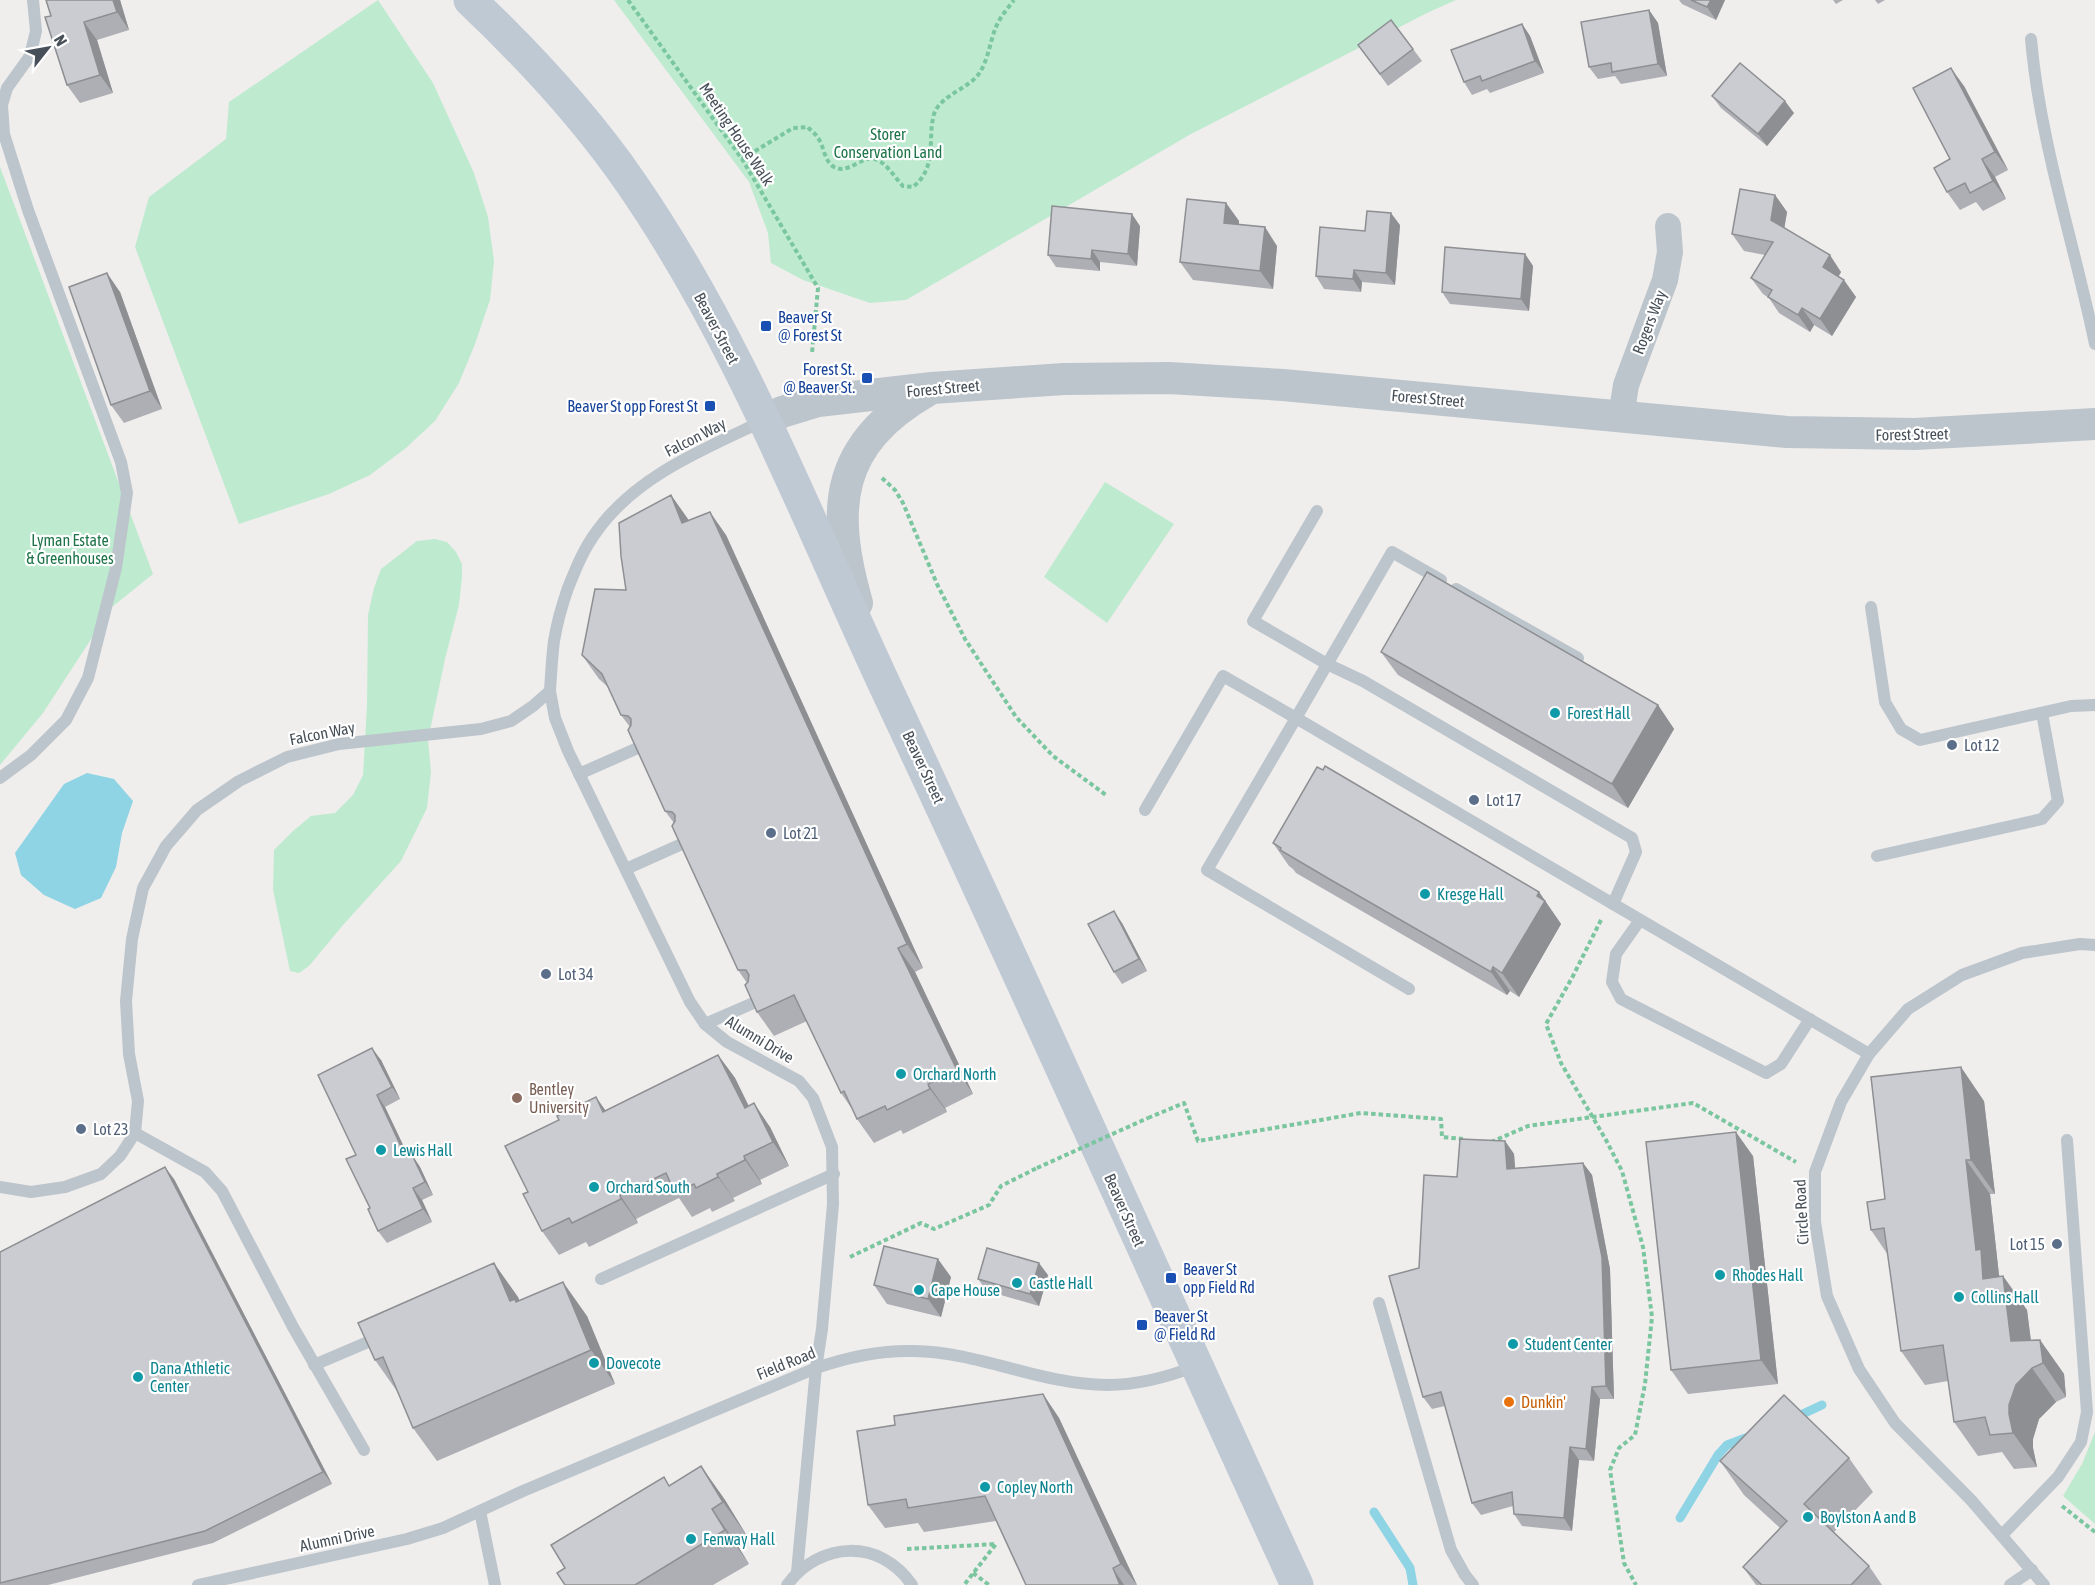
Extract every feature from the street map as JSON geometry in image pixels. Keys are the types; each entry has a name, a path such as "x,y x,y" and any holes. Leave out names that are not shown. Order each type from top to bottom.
{"main road":[{"name":"Beaver Street","path":"470,0 513,42 572,107 630,181 694,283 740,369 961,847 1297,1585"}],"street":[{"name":"Rogers Way","path":"1621,417 1630,374 1665,280 1670,252 1668,226"},
{"name":"Forest Street","path":"764,421 783,412 818,401 932,388 1064,379 1206,380 1283,384 1787,432 1865,434 1962,432 2095,424"},
{"path":"879,672 858,606 845,554 842,528 844,493 852,465 877,427 903,405 932,388"}],"lane":[{"path":"0,778 31,755 66,720 88,678 116,568 127,493 121,462 28,210 4,134 1,105 8,88 30,56 36,32 33,0"},
{"path":"2031,39 2034,76 2048,147 2095,344"},
{"name":"Falcon Way","path":"0,1187 31,1192 65,1187 101,1174 120,1156 135,1133 138,1101 129,1054 126,1001 132,939 143,888 166,846 197,810 239,781 287,757 339,744 482,729 511,721 550,691 554,640 564,600 578,564 597,530 622,503 654,478 690,456 764,421"},
{"path":"1317,511 1253,621 1327,664 1363,681 1632,838 1636,852 1611,903"},
{"path":"1409,989 1207,870 1392,552 1578,658"},
{"path":"1871,607 1885,702 1901,729 1920,740 2071,706 2095,705"},
{"path":"1145,810 1223,676 1869,1054"},
{"name":"Alumni Drive","path":"550,691 555,718 579,774 690,1002 705,1024 727,1042 799,1081 813,1098 832,1147 834,1174 822,1329 816,1368 797,1572"},
{"path":"1877,856 2042,819 2058,801 2042,713"},
{"path":"579,774 640,747"},
{"path":"626,869 684,843"},
{"path":"1640,920 1616,954 1612,982 1621,999 1766,1073 1781,1064 1810,1019"},
{"name":"Circle Road","path":"2044,1585 1971,1500 1895,1423 1859,1369 1827,1296 1815,1222 1815,1173 1841,1102 1869,1054 1908,1010 1962,975 2022,953 2080,944 2095,945"},
{"path":"705,1024 758,1001"},
{"path":"135,1133 205,1172 222,1191 314,1365 364,1450"},
{"path":"2002,1535 2058,1477 2081,1442 2087,1412 2067,1140"},
{"path":"601,1279 834,1174"},
{"path":"1379,1303 1450,1550 1473,1585"},
{"path":"314,1365 391,1332"},
{"name":"Field Road","path":"480,1511 816,1368 850,1357 883,1351 916,1351 953,1356 1068,1381 1108,1385 1156,1380 1196,1365"},
{"path":"480,1511 495,1585"},
{"name":"Alumni Drive","path":"198,1585 407,1539 443,1528 480,1511"},
{"path":"788,1585 797,1572 817,1558 840,1551 864,1551 885,1560 904,1573 912,1585"},
{"path":"2010,1585 2032,1569"}],"path":[{"name":"Meeting House Walk","path":"628,0 742,159 818,288 812,354"},
{"path":"742,159 793,128 808,127 819,139 828,160 834,167 843,169 874,158 884,164 903,186 913,187 922,180 931,152 934,113 945,100 970,84 980,72 997,24 1014,0"},
{"path":"880,477 895,490 903,503 937,584 964,639 1016,717 1053,756 1106,795"},
{"path":"1611,903 1546,1024 1561,1063 1622,1171 1644,1246 1652,1317 1645,1384 1635,1436 1619,1448 1610,1470 1624,1563 1635,1585"},
{"path":"827,1268 921,1223 934,1229 990,1204 1001,1186 1184,1103 1198,1141 1361,1113 1441,1119 1442,1137 1472,1140"},
{"path":"1482,1141 1492,1142 1528,1126 1693,1103 1815,1173"},
{"path":"2062,1506 2095,1532"},
{"path":"864,1551 996,1544 964,1585"},
{"path":"973,1573 989,1585"}],"green space":[{"path":"378,0 433,83 474,173 488,217 494,261 490,300 459,383 435,421 406,448 370,475 329,494 239,524 135,247 149,197 226,139 229,102"},
{"name":"Storer Conservation Land","path":"614,0 1456,0 1191,134 906,300 870,303 803,280 771,263 768,233 749,182"},
{"name":"Lyman Estate & Greenhouses","path":"0,167 153,574 112,607 43,713 0,765"},
{"path":"1105,482 1174,524 1107,623 1044,577"},
{"path":"435,539 447,542 456,552 462,564 462,577 459,605 428,740 431,772 427,808 401,861 309,966 299,973 290,971 273,890 274,850 311,816 335,813 353,795 363,775 367,705 368,615 374,588 381,569 417,541"},
{"path":"2095,1432 2095,1524 2063,1496 2082,1464"}],"water":[{"path":"87,773 114,779 133,801 122,833 116,867 101,898 75,909 44,895 21,875 15,853 64,784"}],"building":[{"path":"46,0 113,0 117,12 84,22 100,75 67,85 45,17 51,16"},
{"path":"1691,0 1711,0 1707,7"},
{"path":"1649,10 1658,64 1612,72 1611,63 1589,67 1581,22"},
{"path":"1391,20 1413,49 1380,74 1358,45"},
{"path":"1522,24 1535,61 1482,81 1480,76 1464,82 1451,50"},
{"path":"1740,63 1785,101 1758,134 1712,96"},
{"path":"1951,68 1995,152 1982,159 1993,181 1970,193 1965,183 1947,192 1934,168 1950,159 1913,88"},
{"path":"1740,189 1775,195 1771,220 1830,255 1823,267 1844,280 1820,319 1802,308 1798,315 1768,297 1772,290 1751,278 1773,242 1732,234"},
{"path":"1187,199 1226,203 1224,223 1265,227 1260,271 1180,262"},
{"path":"1052,206 1132,214 1128,254 1092,250 1091,259 1048,255"},
{"path":"1367,211 1391,213 1386,273 1354,270 1353,279 1316,276 1320,227 1365,231"},
{"path":"1445,247 1525,254 1521,299 1442,292"},
{"path":"107,273 150,391 111,405 69,287"},
{"name":"Lot 21","path":"671,495 682,523 710,512 907,944 898,948 957,1070 928,1084 930,1089 887,1110 885,1106 857,1119 844,1091 841,1093 794,995 757,1012 745,985 749,975 746,970 738,970 672,826 675,815 665,811 628,730 631,719 621,715 602,674 582,655 595,589 626,590 619,523"},
{"name":"Forest Hall","path":"1427,572 1658,705 1612,784 1381,652"},
{"name":"Kresge Hall","path":"1325,766 1539,892 1537,896 1545,901 1502,973 1493,967 1491,972 1280,850 1281,848 1273,843 1317,767 1323,770"},
{"path":"1114,911 1139,959 1114,972 1088,924"},
{"name":"Lewis Hall","path":"372,1048 392,1087 377,1095 406,1157 412,1155 425,1182 413,1188 423,1209 378,1231 368,1209 370,1208 346,1159 356,1155 318,1075"},
{"path":"718,1055 745,1108 754,1103 773,1142 744,1156 745,1160 696,1188 694,1184 675,1193 666,1173 620,1195 621,1199 572,1223 569,1218 542,1231 523,1194 528,1192 505,1146 559,1120 557,1116 596,1097 603,1112"},
{"name":"Collins Hall","path":"1961,1067 1971,1160 1966,1160 1976,1250 1981,1249 1983,1279 2003,1276 2011,1341 2040,1340 2043,1363 2032,1368 2016,1385 2009,1405 2013,1433 1990,1435 1985,1417 1954,1422 1943,1345 1901,1351 1884,1228 1871,1230 1867,1202 1885,1199 1871,1077"},
{"name":"Rhodes Hall","path":"1736,1132 1761,1360 1671,1370 1646,1142"},
{"name":"Student Center","path":"1460,1139 1505,1141 1507,1169 1583,1163 1602,1257 1606,1386 1592,1387 1586,1449 1570,1447 1564,1518 1514,1514 1512,1492 1472,1503 1441,1392 1423,1397 1389,1276 1419,1268 1424,1175 1457,1177"},
{"name":"Dana Athletic Center","path":"165,1167 323,1472 205,1531 0,1583 0,1252"},
{"path":"884,1246 938,1259 928,1299 874,1285"},
{"path":"987,1248 1039,1263 1030,1294 978,1279"},
{"path":"494,1263 510,1301 515,1299 516,1302 563,1282 591,1350 413,1428 383,1357 375,1360 358,1323"},
{"name":"Copley North","path":"1043,1394 1121,1564 1113,1568 1120,1585 1026,1585 985,1496 908,1508 906,1499 868,1505 857,1431 895,1425 894,1416"},
{"path":"1784,1395 1849,1458 1804,1504 1869,1566 1851,1585 1762,1585 1743,1567 1787,1521 1720,1461"},
{"path":"701,1466 723,1502 712,1509 725,1530 635,1585 565,1585 557,1573 565,1568 551,1545 664,1477 669,1486"}],"waterway":[{"path":"1794,1418 1822,1405"},
{"path":"1680,1518 1718,1455 1727,1445 1751,1436"},
{"path":"1374,1512 1410,1568 1413,1585"}],"place":[{"name":"Beaver St @ Forest St","path":"766,326"},
{"name":"Forest St. @ Beaver St.","path":"867,378"},
{"name":"Beaver St opp Forest St","path":"710,406"},
{"name":"Forest Hall","path":"1555,713"},
{"name":"Lot 12","path":"1952,745"},
{"name":"Lot 17","path":"1474,800"},
{"name":"Lot 21","path":"771,833"},
{"name":"Kresge Hall","path":"1425,894"},
{"name":"Lot 34","path":"546,974"},
{"name":"Orchard North","path":"901,1074"},
{"name":"Bentley University","path":"517,1098"},
{"name":"Lot 23","path":"81,1129"},
{"name":"Lewis Hall","path":"381,1150"},
{"name":"Orchard South","path":"594,1187"},
{"name":"Lot 15","path":"2057,1244"},
{"name":"Rhodes Hall","path":"1720,1275"},
{"name":"Beaver St opp Field Rd","path":"1171,1278"},
{"name":"Castle Hall","path":"1017,1283"},
{"name":"Cape House","path":"919,1290"},
{"name":"Collins Hall","path":"1959,1297"},
{"name":"Beaver St @ Field Rd","path":"1142,1325"},
{"name":"Student Center","path":"1513,1344"},
{"name":"Dovecote","path":"594,1363"},
{"name":"Dana Athletic Center","path":"138,1377"},
{"name":"Dunkin'","path":"1509,1402"},
{"name":"Copley North","path":"985,1487"},
{"name":"Boylston A and B","path":"1808,1517"},
{"name":"Fenway Hall","path":"691,1539"}]}
